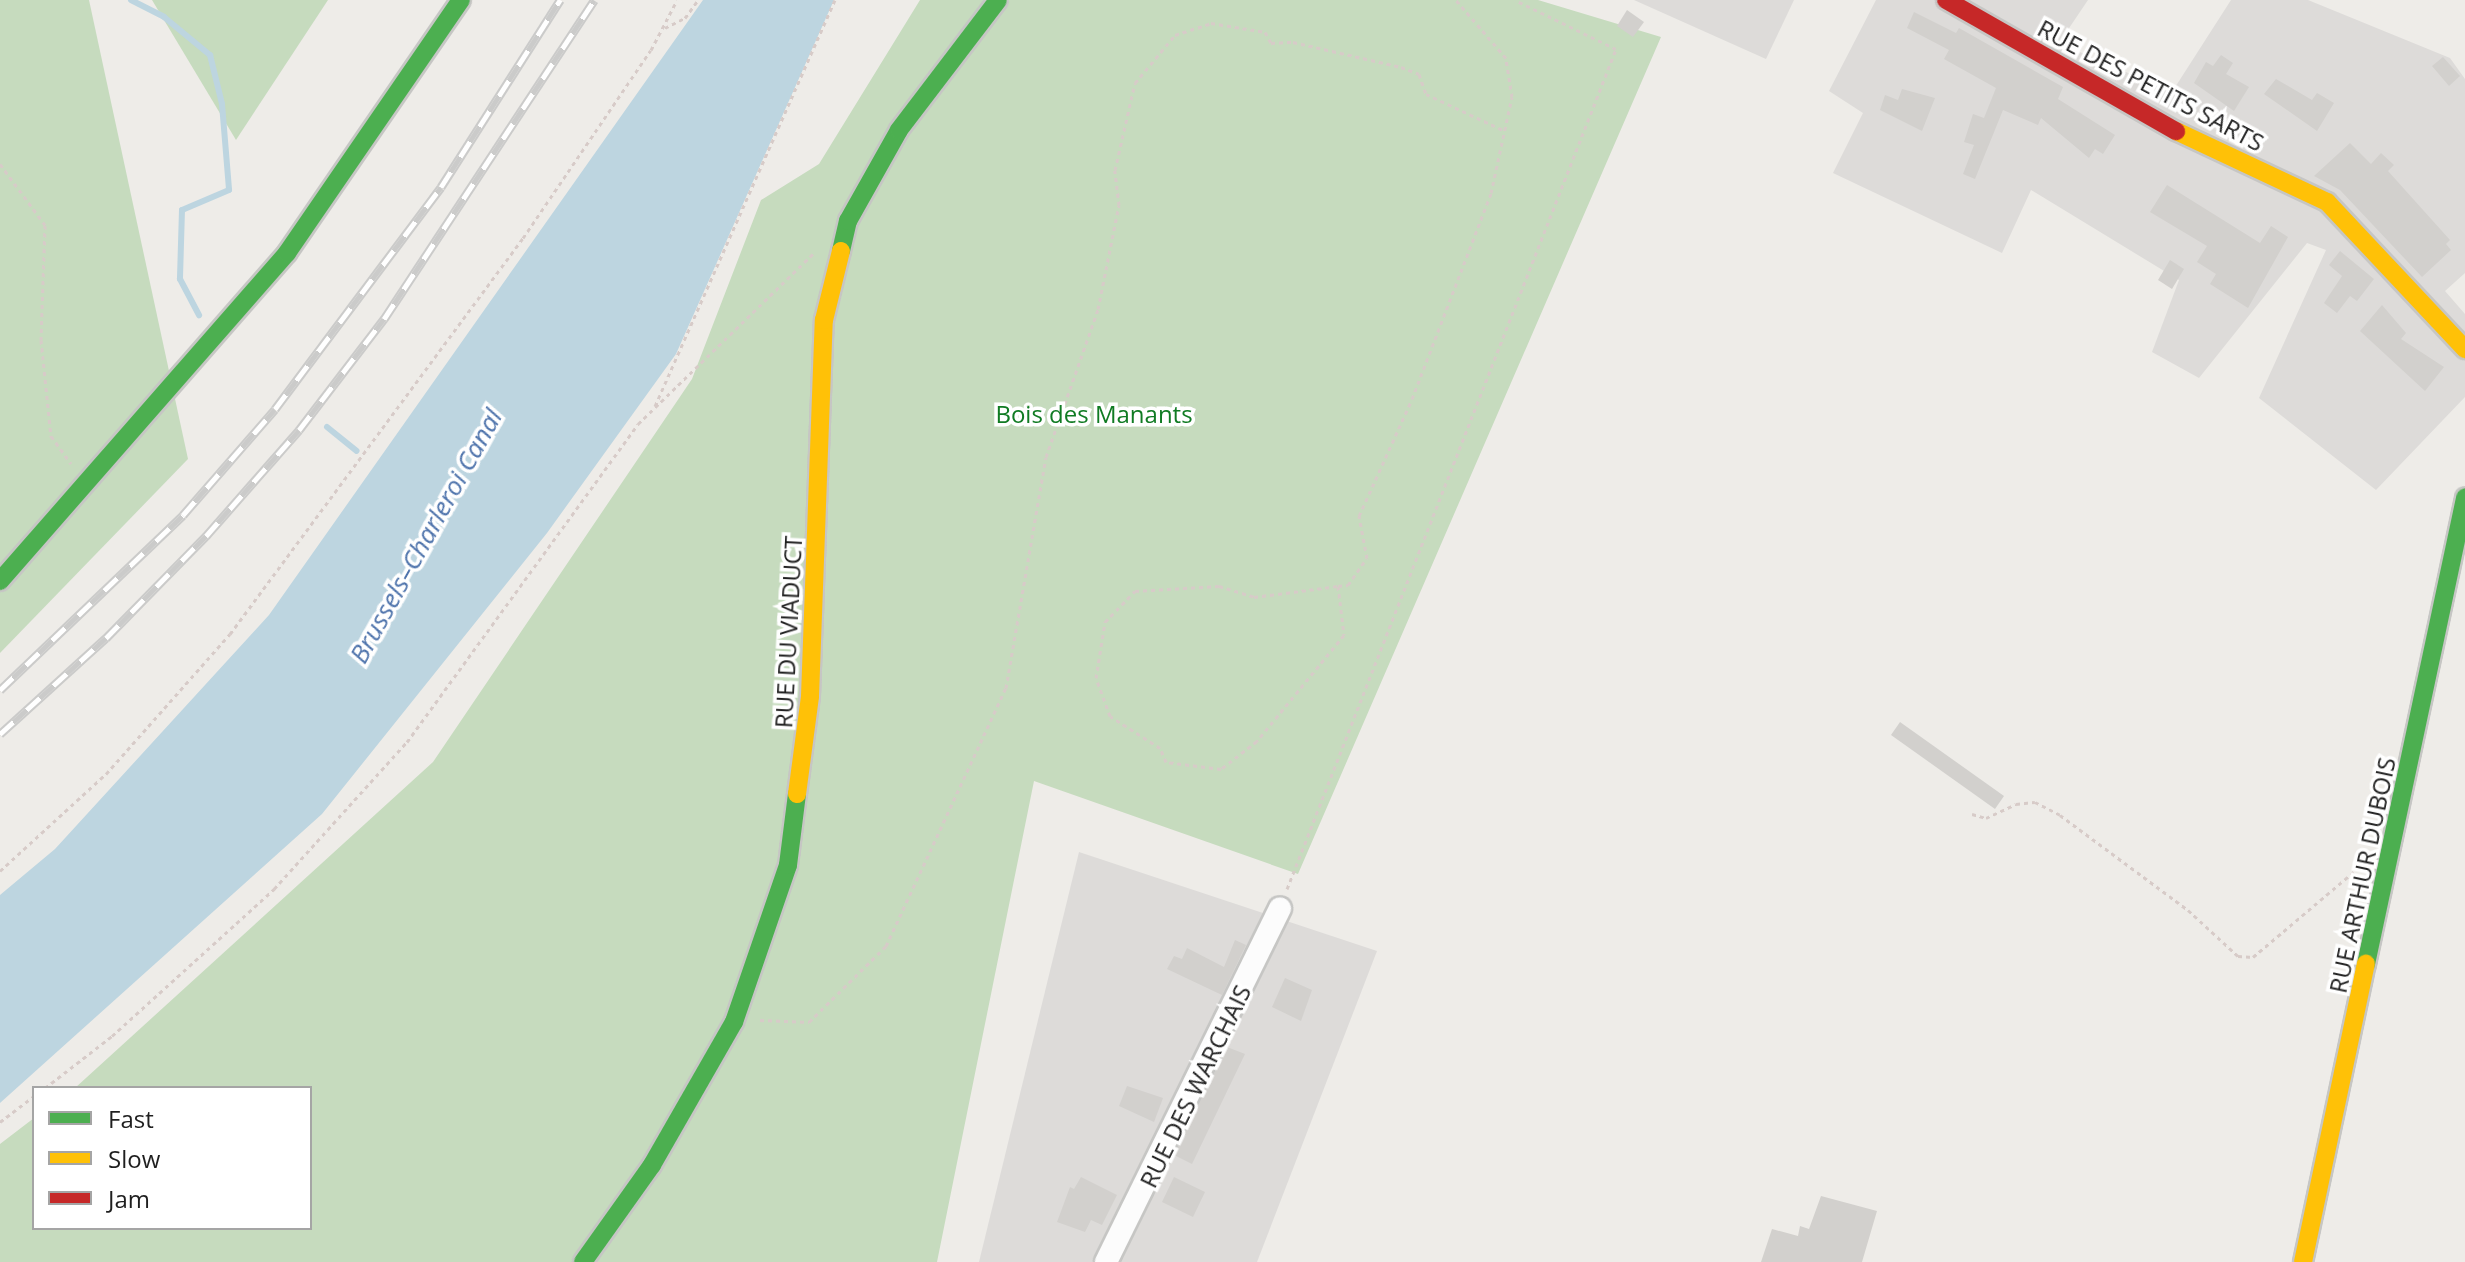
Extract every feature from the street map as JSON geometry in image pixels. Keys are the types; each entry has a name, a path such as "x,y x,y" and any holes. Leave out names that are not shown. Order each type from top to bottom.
{"street":[{"path":"0,581 88,486 287,253 461,0"},
{"name":"RUE DU VIADUCT","path":"583,1262 652,1165 734,1022 788,865 804,768 816,598 818,397 832,273 848,221 884,154 998,0"},
{"name":"RUE DES PETITS SARTS","path":"1946,0 2183,135 2327,202 2465,349"},
{"name":"RUE ARTHUR DUBOIS","path":"2303,1262 2465,497"},
{"name":"RUE DES WARCHAIS","path":"1106,1262 1280,908"}],"path":[{"path":"0,871 106,774 230,634 523,238 663,29 677,0"},
{"path":"663,29 685,18 698,0"},
{"path":"653,410 835,0"},
{"path":"1338,586 1344,635 1257,741 1221,769 1166,762 1160,748 1110,716 1096,678 1105,622 1135,591 1219,586 1254,597 1338,586 1348,585 1367,558 1359,516 1412,399 1491,193 1512,97 1506,58 1456,0"},
{"path":"1280,908 1616,49 1515,0"},
{"path":"734,1022 809,1022 886,946 1006,688 1046,457 1098,309 1119,205 1115,170 1135,83 1175,35 1211,23 1265,32 1271,43 1293,42 1401,67 1419,74 1426,94 1505,131"},
{"path":"0,164 45,225 41,340 51,436 88,486"},
{"path":"48,1086 112,1036 274,889 407,742 653,410 825,243"},
{"path":"1972,814 1986,818 2016,804 2035,802 2060,815 2188,910 2238,956 2253,957 2368,860 2393,846"},
{"path":"0,1122 32,1098"}],"shaded area":[{"path":"1634,0 1794,0 1766,59"},
{"path":"1876,0 2088,0 2059,43 2172,92 2231,0 2308,0 2450,58 2465,79 2465,273 2445,291 2465,314 2465,397 2376,490 2259,398 2326,250 2307,243 2199,378 2152,352 2179,280 2031,190 2002,253 1833,173 1863,113 1829,91"},
{"path":"1079,852 1377,951 1257,1262 979,1262"}],"green space":[{"path":"0,0 89,0 188,459 0,653"},
{"path":"152,0 328,0 236,140"},
{"name":"Bois des Manants","path":"920,0 1538,0 1661,37 1298,874 1034,781 937,1262 0,1262 0,1144 32,1120 32,1230 312,1230 312,1086 77,1086 433,762 692,379 761,200 819,164"}],"water":[{"name":"Brussels–Charleroi Canal","path":"703,0 834,0 676,354 547,533 322,814 0,1103 0,895 55,849 269,615"}],"building":[{"path":"1627,10 1644,22 1633,37 1617,26"},
{"path":"1914,12 1956,33 1959,28 2063,87 2058,99 2115,135 2103,154 2095,149 2089,158 2041,118 2038,125 2003,110 1975,179 1963,174 1974,145 1964,142 1973,114 1984,118 1996,88 1944,59 1949,50 1907,28"},
{"path":"2221,55 2233,63 2226,74 2249,87 2234,111 2194,83 2206,62 2213,66"},
{"path":"2443,57 2460,76 2449,86 2432,66"},
{"path":"2276,79 2312,100 2317,93 2334,103 2317,131 2264,94"},
{"path":"1902,89 1935,98 1922,131 1880,110 1885,95 1898,100"},
{"path":"2350,143 2371,164 2381,153 2394,165 2388,171 2450,240 2446,244 2451,250 2422,277 2340,190 2314,176"},
{"path":"2167,185 2260,243 2271,226 2288,237 2248,308 2210,284 2216,274 2197,262 2207,246 2150,212"},
{"path":"2340,251 2374,279 2357,301 2350,296 2337,313 2324,303 2342,276 2329,265"},
{"path":"2170,260 2184,269 2172,289 2158,280"},
{"path":"2382,305 2406,333 2401,339 2444,367 2425,391 2360,331"},
{"path":"1900,722 2004,796 1995,809 1891,735"},
{"path":"1235,940 1246,945 1222,995 1167,969 1174,956 1182,959 1187,948 1224,967"},
{"path":"1285,978 1312,990 1301,1021 1272,1007"},
{"path":"1227,1047 1245,1054 1192,1164 1174,1155"},
{"path":"1127,1086 1163,1098 1154,1122 1119,1106"},
{"path":"1081,1177 1117,1195 1102,1225 1091,1220 1085,1232 1057,1222 1070,1187 1074,1189"},
{"path":"1174,1177 1205,1192 1193,1217 1162,1202"},
{"path":"1821,1196 1877,1211 1862,1262 1761,1262 1772,1229 1798,1236 1800,1226 1809,1229"}],"waterway":[{"path":"131,0 164,17 210,55 222,104 229,190 182,210 180,279 199,315"},
{"path":"327,427 357,451"}],"railway":[{"path":"0,690 183,515 275,409 441,187 560,0"},
{"path":"0,734 106,638 206,536 299,430 384,319 594,0"}],"traffic: fast":[{"path":"0,581 287,253 461,0"},
{"path":"841,251 848,221 899,130 998,0"},
{"path":"2366,964 2465,497"},
{"path":"583,1262 652,1165 734,1022 788,865 797,794"}],"traffic: slow":[{"path":"2176,131 2327,202 2465,349"},
{"path":"797,794 810,696 824,320 841,251"},
{"path":"2303,1262 2366,964"}],"traffic: jam":[{"path":"1946,0 2176,131"}]}
